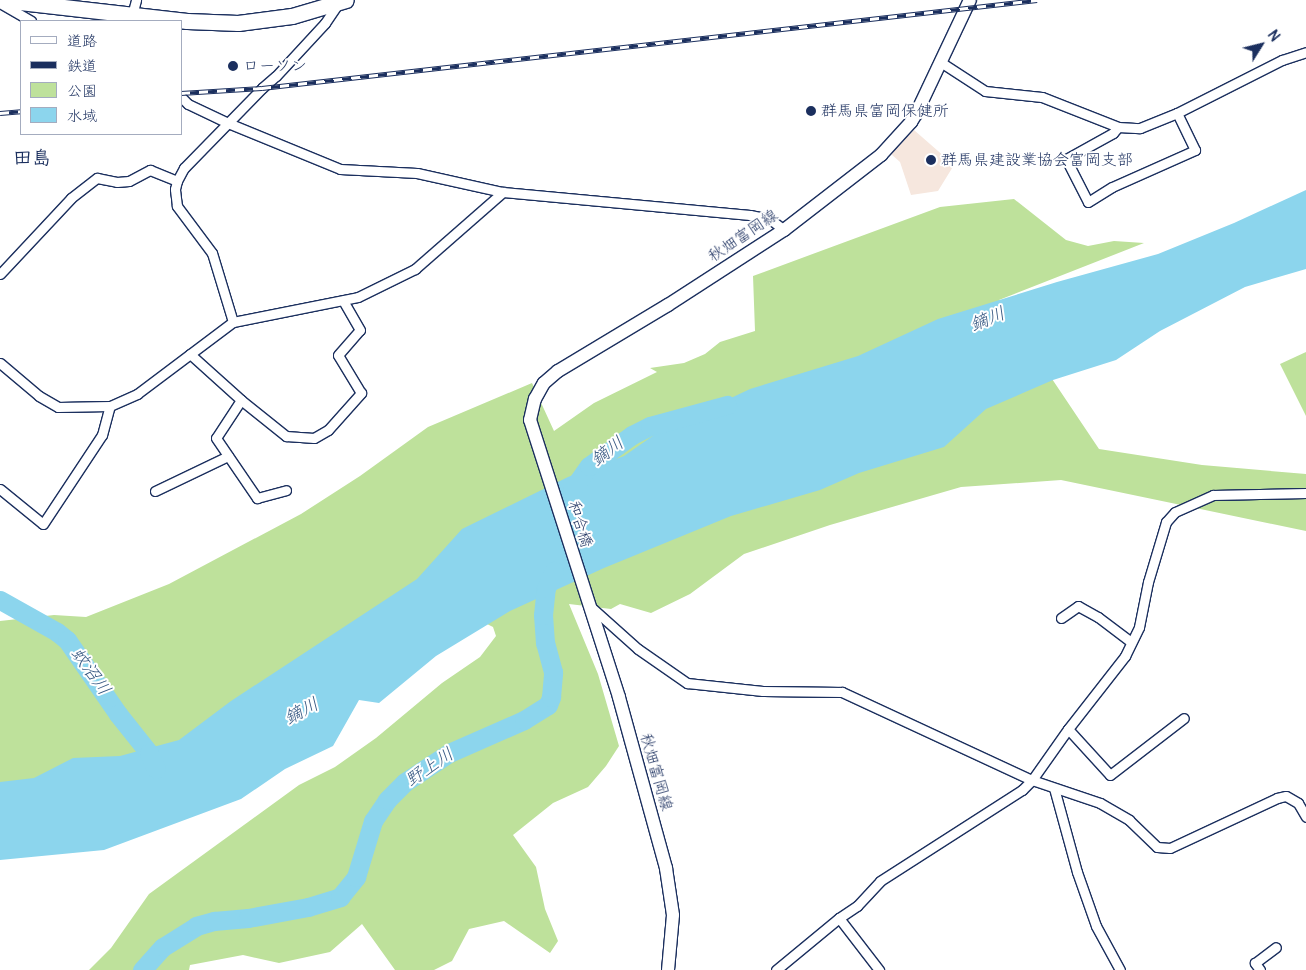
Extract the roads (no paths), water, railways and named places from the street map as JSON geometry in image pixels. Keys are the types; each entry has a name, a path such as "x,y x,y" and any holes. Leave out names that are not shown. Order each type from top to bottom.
{"highway":[{"path":"2,0 171,20"},
{"path":"182,21 238,23 292,16 342,2"}],"main road":[{"name":"秋畑富岡線","path":"546,470 530,420 535,399 544,383 558,371 668,305 784,230 881,155 911,122 942,63 970,0"},
{"name":"和合橋","path":"546,470 582,588"},
{"name":"秋畑富岡線","path":"582,588 618,697 666,868 673,915 668,970"}],"street":[{"path":"132,15 136,0"},
{"path":"233,322 212,253 177,206 175,189 177,181 184,168 276,76 342,2"},
{"path":"0,4 29,20"},
{"path":"942,63 985,91 1042,97 1118,127 1140,128 1177,113 1282,60 1306,52"},
{"path":"182,98 188,104 228,123 340,169 417,173 503,192 750,215 770,219 784,230"},
{"path":"1118,127 1113,133 1066,159 1088,202 1112,187 1194,150 1177,113"},
{"path":"0,274 71,198 97,178 117,182 129,181 150,170 177,181"},
{"path":"0,363 38,396 58,407 110,406 137,394 233,322 358,297 414,269 503,192"},
{"path":"190,354 241,400 286,436 314,438 328,430 361,393 338,355 360,330 343,300"},
{"path":"241,400 216,438 257,498 286,490"},
{"path":"0,489 43,524 102,434 110,406"},
{"path":"156,491 228,456"},
{"path":"776,970 839,918 857,906 880,881 1022,790 1032,780 1068,729 1125,656 1130,641 1139,627 1148,582 1166,522 1175,512 1213,495 1306,493"},
{"path":"589,605 638,649 687,684 764,691 842,692 1032,780 1100,803 1129,820 1157,847 1170,848 1277,798 1286,796 1298,804 1306,817"},
{"path":"1061,618 1078,606 1098,617 1130,641"},
{"path":"1068,729 1110,775 1184,718"},
{"path":"1054,788 1077,872 1096,926 1120,970"},
{"path":"839,918 880,970"},
{"path":"1260,970 1255,963 1276,947"}],"water":[{"path":"1306,190 1306,269 1245,287 1160,331 1116,360 1053,380 986,409 944,447 859,473 820,490 731,516 604,568 510,611 436,656 379,703 359,700 333,746 285,769 241,799 104,850 0,860 0,782 34,778 73,758 120,756 179,740 231,701 417,579 462,529 568,477 624,456 657,433 750,389 858,356 938,319 1057,282 1158,254 1234,223"}],"waterway":[{"name":"鏑川","path":"572,490 589,466 632,435 650,426 727,405"},
{"name":"野上川","path":"142,970 163,947 196,926 214,921 248,918 308,907 340,897 356,877 373,821 387,800 405,782 449,753 524,720 548,705 551,697 553,672 545,643 543,615 546,588 554,571"},
{"name":"蚊沼川","path":"0,600 57,632 67,640 118,714 149,753 156,769"}],"railway":[{"path":"182,93 262,88 1037,0"},
{"path":"0,113 20,111"}],"place":[{"name":"ローソン","path":"233,66"},
{"name":"群馬県富岡保健所","path":"811,111"},
{"name":"群馬県建設業協会富岡支部","path":"931,160"}],"district":[{"name":"田島","path":"32,159"}]}
